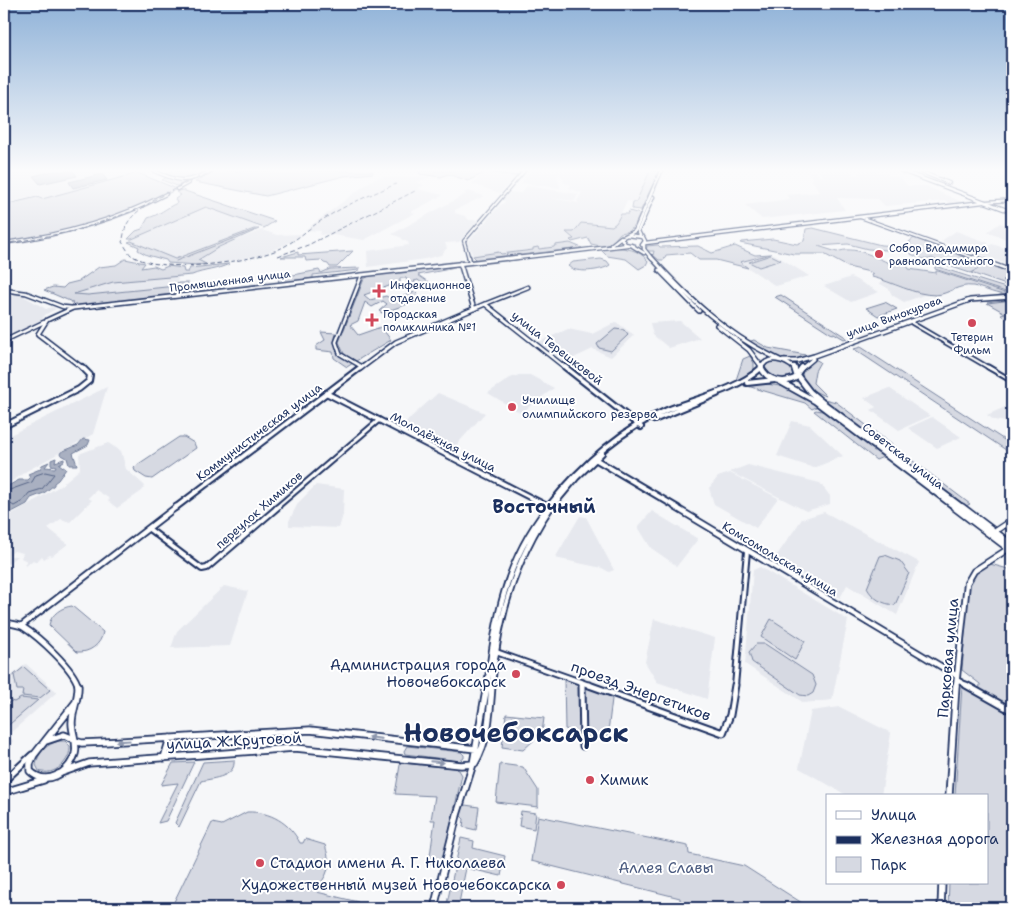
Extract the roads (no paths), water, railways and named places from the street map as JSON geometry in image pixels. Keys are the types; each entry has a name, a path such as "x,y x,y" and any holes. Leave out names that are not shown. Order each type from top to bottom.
{"main road":[{"path":"644,214 635,230 622,237 622,242 640,249 706,312 753,348 781,361"},
{"path":"644,214 638,231 648,256"},
{"path":"627,235 642,237"},
{"path":"630,245 644,243"},
{"path":"652,260 687,300 749,350 762,367 768,360 781,361"},
{"name":"Советская улица","path":"781,361 794,367 797,374 816,396 1011,547"},
{"name":"Советская улица","path":"762,367 766,375 816,401 1011,547"},
{"path":"777,380 790,380 797,374"}],"street":[{"path":"4,243 53,235 127,214"},
{"path":"470,262 464,241 488,214"},
{"path":"644,243 888,214"},
{"path":"860,217 1012,271"},
{"name":"Промышленная улица","path":"606,246 622,237"},
{"path":"642,237 663,240"},
{"name":"Промышленная улица","path":"44,322 62,312 77,308 606,246 630,245"},
{"path":"460,263 474,308"},
{"path":"362,274 336,342 340,354 362,367"},
{"name":"Коммунистическая улица","path":"21,626 326,393 402,339 528,287"},
{"path":"4,290 26,293 63,307 77,308"},
{"name":"улица Винокурова","path":"797,374 806,363 816,357 970,300 1012,298"},
{"name":"улица Терешковой","path":"485,304 640,426"},
{"path":"62,312 64,310 63,307"},
{"path":"4,341 44,322"},
{"path":"38,331 44,322"},
{"path":"911,322 1012,381"},
{"path":"29,329 38,331"},
{"path":"4,426 79,389 91,378 87,371 39,335 38,331"},
{"name":"улица Винокурова","path":"781,361 804,359 881,333"},
{"path":"434,908 457,815 473,764 504,597 520,553 549,507 594,459 613,444 650,420 690,401 749,380 762,367"},
{"path":"650,420 743,384 777,380"},
{"name":"Молодёжная улица","path":"326,393 549,507"},
{"name":"переулок Химиков","path":"149,529 202,569 207,568 378,420"},
{"name":"Комсомольская улица","path":"594,459 957,678"},
{"path":"994,532 1012,520"},
{"name":"Парковая улица","path":"949,794 957,678 968,578 981,565 1011,547"},
{"name":"проезд Энергетиков","path":"493,652 723,733 730,715 735,687 747,551"},
{"path":"4,622 21,626 73,673 79,686 72,722 76,750 72,758 58,774 4,792"},
{"path":"473,764 480,756 486,735 493,652"},
{"path":"957,678 1012,711"},
{"path":"582,682 583,746"},
{"path":"4,781 43,744 75,704"},
{"name":"улица Ж.Крутовой","path":"74,740 93,743 310,730 476,749"},
{"path":"43,744 61,735 69,736 74,740"},
{"path":"164,758 170,738"},
{"name":"улица Ж.Крутовой","path":"58,774 89,763 295,748 460,765 473,764"},
{"path":"36,751 30,764 32,774 37,778 49,778"},
{"path":"941,908 942,884"}],"water":[{"path":"83,439 90,440 88,445 73,453 77,465 69,465 67,458 60,454 61,452 78,445"},
{"path":"56,458 55,462 64,459 59,464 66,469 54,485 44,493 31,498 27,504 8,514 4,497 6,487 19,480 28,480 30,478 28,474 40,469 42,465 49,462 45,467 55,468 56,466 51,465 51,460"}],"waterway":[{"path":"176,261 255,230"}],"railway":[{"path":"4,244 75,231 126,214"},
{"path":"136,214 126,226 122,242 131,255 144,261 182,266 224,263 263,255 284,247 333,214"},
{"path":"278,256 308,245 370,214"}],"place":[{"name":"Собор Владимира равноапостольного","path":"879,254"},
{"name":"Инфекционное отделение","path":"379,291"},
{"name":"Городская поликлиника №1","path":"372,320"},
{"name":"Тетерин Фильм","path":"972,323"},
{"name":"Училище олимпийского резерва","path":"512,407"},
{"name":"Администрация города Новочебоксарск","path":"516,674"},
{"name":"Химик","path":"590,780"},
{"name":"Стадион имени А. Г. Николаева","path":"260,863"},
{"name":"Художественный музей Новочебоксарска","path":"561,885"}],"district":[{"name":"Восточный","path":"544,507"},
{"name":"Новочебоксарск","path":"516,732"}],"park label":[{"name":"Аллея Славы","path":"666,868"}]}
